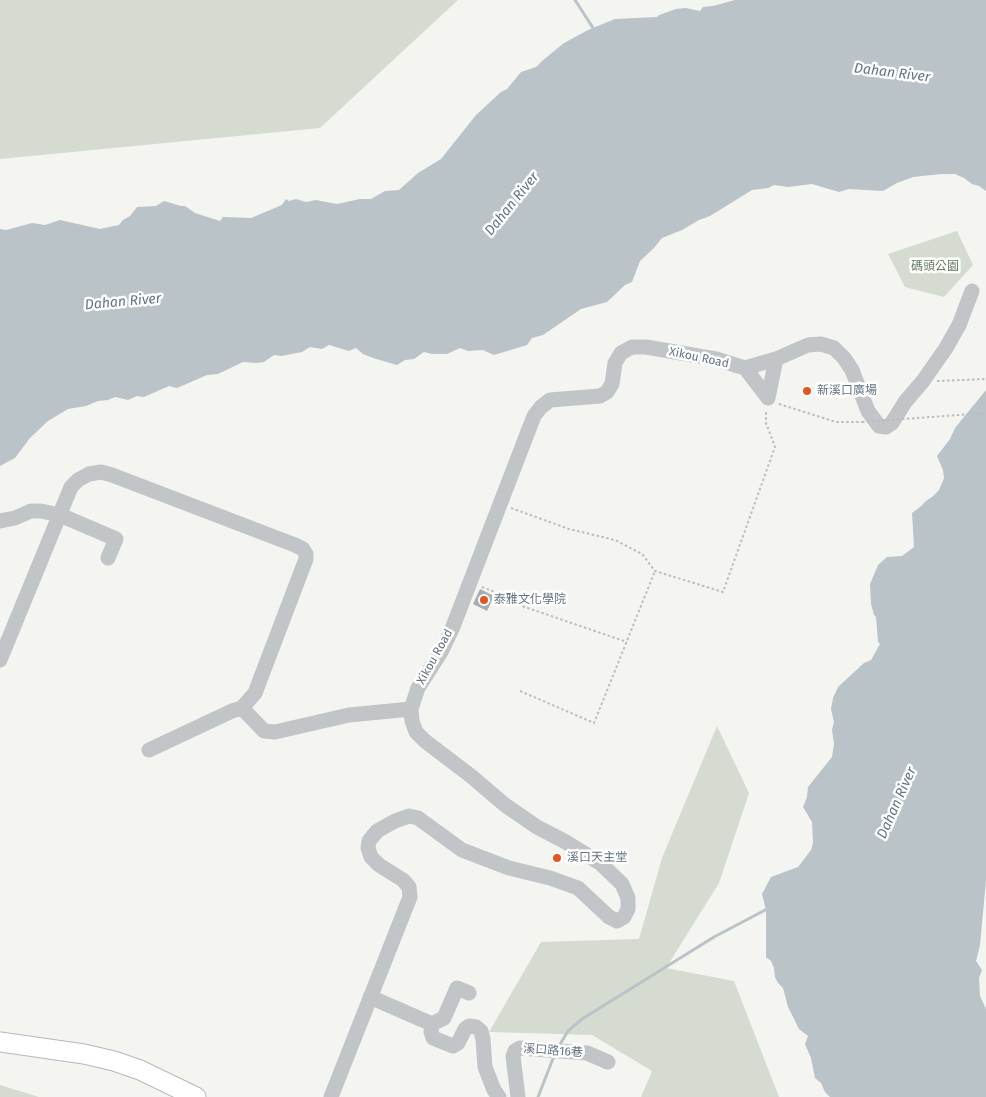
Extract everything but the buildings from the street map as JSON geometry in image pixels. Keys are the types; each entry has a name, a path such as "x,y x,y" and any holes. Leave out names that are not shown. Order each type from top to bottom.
{"main road":[{"path":"0,1042 84,1054 140,1070 196,1097"}],"lane":[{"name":"Xikou Road","path":"411,709 418,688 441,652 470,583 534,416 550,400 600,396 607,392 612,384 615,363 621,354 632,347 646,347 716,359 745,368 776,360 808,345 821,344 834,348 844,358 852,370 868,411 879,426 886,427 892,423 905,402 923,381 959,326 972,291"},
{"path":"768,398 776,360"},
{"path":"745,368 768,398"},
{"path":"0,660 71,487 78,480 89,474 100,472 112,475 295,544 303,549 306,559 255,693 242,708 149,750"},
{"path":"0,521 15,518 31,511 60,515 116,539 108,558"},
{"path":"242,708 264,730 275,732 349,715 411,709 412,721 416,732 425,741 471,776 504,805 537,827 600,863 622,884 628,898 628,909 624,918 617,921 609,917 578,888 550,878 509,868 462,850 418,818 409,816 394,821 377,831 369,841 368,848 371,857 379,865 403,880 409,887 410,897 331,1097"},
{"path":"432,1024 444,1018 457,988 469,993"},
{"path":"370,997 432,1024"},
{"path":"432,1024 431,1032 433,1038 453,1046 458,1043 465,1029 469,1026 476,1026 481,1031 485,1067 494,1090 499,1097"},
{"name":"溪口路16巷","path":"518,1097 513,1056 515,1051 520,1048 587,1053 608,1062"}],"path":[{"path":"923,381 986,379"},
{"path":"500,504 560,526 615,540 642,554 655,571 723,592 775,447 766,423 768,398 778,404 836,422 862,422 986,413"},
{"path":"520,691 594,723 655,571"},
{"path":"470,583 500,594 516,604 627,642"}],"green space":[{"path":"0,0 458,0 320,128 0,159"},
{"name":"碼頭公園","path":"957,231 973,265 944,297 905,287 888,254"},
{"path":"717,726 749,793 719,883 666,968 734,981 779,1097 641,1097 652,1071 592,1035 489,1032 541,942 639,939 662,858"},
{"path":"0,1085 39,1097 0,1097"}],"water":[{"name":"Dahan River","path":"735,0 986,0 986,191 955,174 913,177 883,191 849,189 839,192 812,184 788,187 774,185 768,188 752,190 710,216 662,238 640,261 632,282 625,285 607,302 581,309 543,335 532,338 527,345 494,355 483,350 468,351 460,348 447,354 424,352 414,359 405,360 397,365 363,354 356,348 349,351 329,345 322,349 310,347 302,352 281,356 274,355 264,362 243,362 218,374 207,375 177,388 169,386 144,397 137,396 128,400 115,397 86,406 68,409 48,421 30,438 15,458 0,466 0,229 6,230 32,223 45,225 60,220 100,229 119,225 137,207 156,206 164,201 185,206 195,213 220,221 223,217 251,218 282,205 286,199 289,201 296,199 306,202 316,200 337,204 360,199 371,199 385,191 399,190 418,173 441,159 476,115 501,92 507,89 521,72 536,67 564,43 588,30 615,19 657,17 676,9 686,8 700,11 703,7"},
{"name":"Dahan River","path":"986,390 986,880 980,945 976,961 982,970 979,978 980,996 986,1009 986,1097 830,1097 825,1092 821,1083 815,1078 811,1058 805,1044 808,1036 799,1029 788,1007 783,988 775,977 771,961 766,957 766,910 762,894 771,877 798,867 811,850 813,843 812,822 803,807 808,787 832,757 834,744 832,730 834,722 831,709 833,698 838,687 864,663 871,660 880,644 878,642 876,617 871,604 870,584 878,565 887,557 902,556 914,547 912,513 939,490 944,478 937,456 950,439 955,428"}],"waterway":[{"path":"575,0 595,31"},
{"path":"559,1046 568,1031 582,1019 714,937 769,908"},
{"path":"538,1097 554,1056"}],"place":[{"name":"新溪口廣場","path":"807,391"},
{"name":"泰雅文化學院","path":"484,600"},
{"name":"溪口天主堂","path":"557,858"}]}
